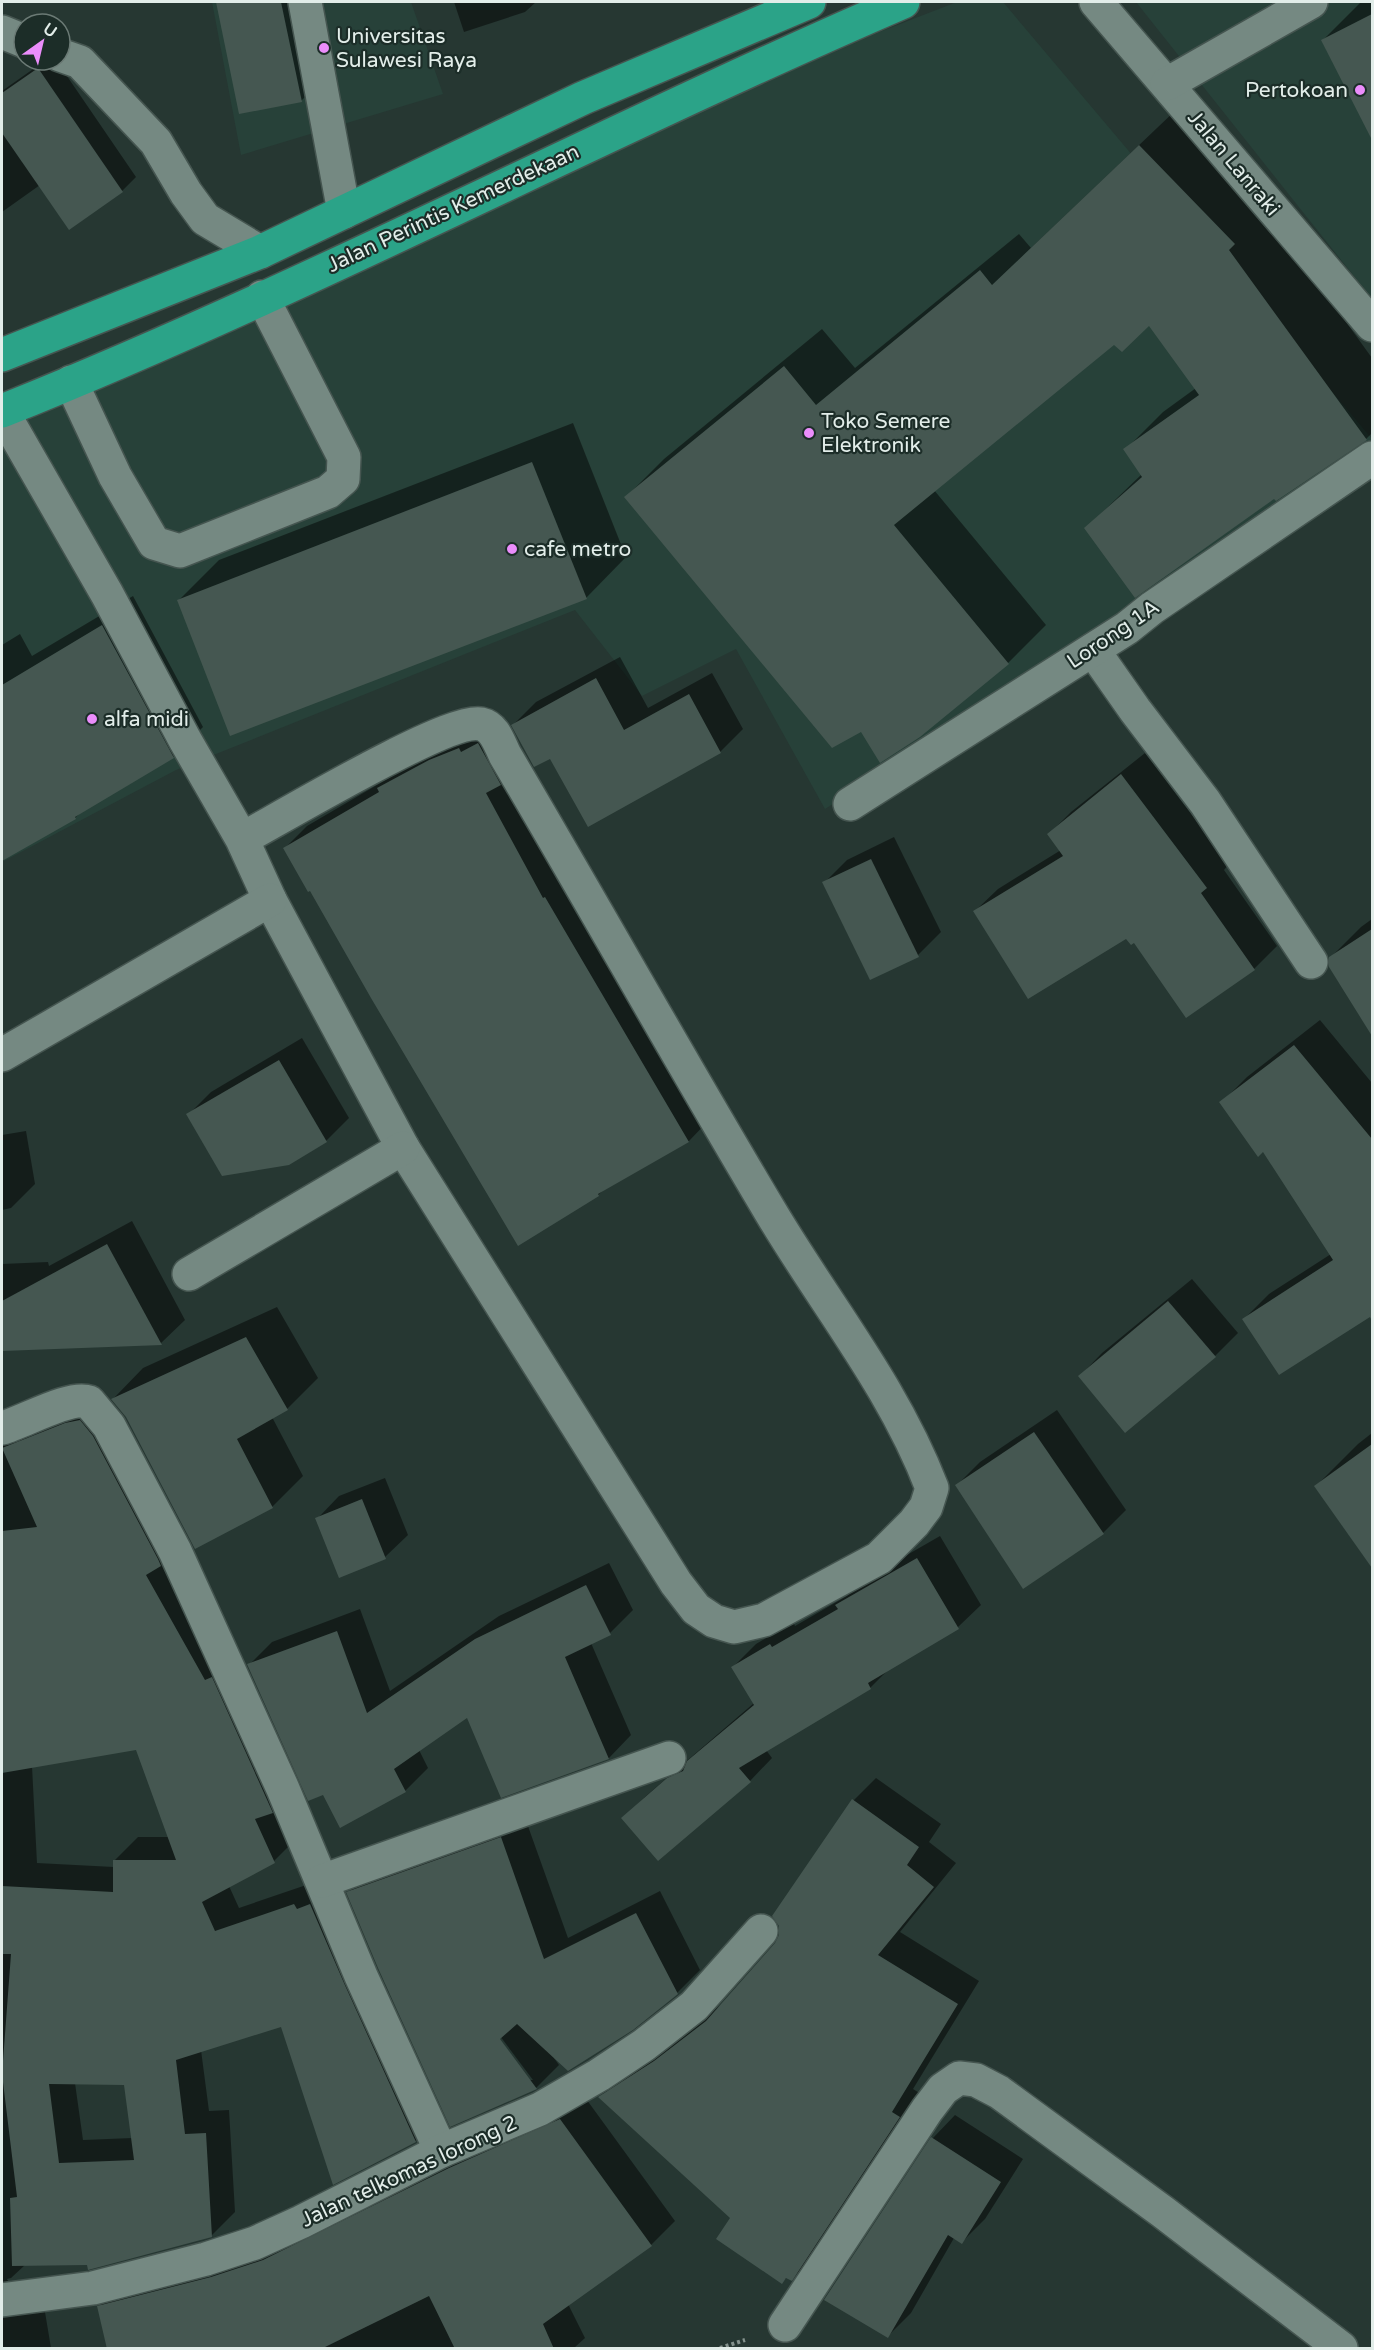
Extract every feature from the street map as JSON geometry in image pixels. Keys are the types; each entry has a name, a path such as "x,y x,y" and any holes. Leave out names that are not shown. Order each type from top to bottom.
{"highway":[{"name":"Jalan Perintis Kemerdekaan","path":"2,355 260,252 584,98 808,2"},
{"name":"Jalan Perintis Kemerdekaan","path":"2,411 262,297 471,202 645,117 903,2"}],"street":[{"path":"305,2 344,212"},
{"name":"Jalan Lanraki","path":"1096,2 1372,326"},
{"path":"1167,84 1311,2"},
{"path":"72,59 80,62 156,142 186,193 205,219 260,252"},
{"path":"71,382 115,476 154,543 180,551 328,492 343,479 344,457 262,297"},
{"path":"2,411 242,839 270,900 403,1148 676,1583 696,1609 714,1620 734,1627 764,1620 879,1558 914,1523 926,1507 932,1488 920,1457 896,1407 771,1213 505,755 493,730 484,724 471,722 450,730 379,763 242,839"},
{"name":"Lorong 1A","path":"850,804 1127,628 1152,608 1372,458"},
{"path":"1093,650 1205,802 1311,962"},
{"path":"2,1056 270,900"},
{"path":"189,1274 403,1148"},
{"path":"2,1428 20,1423 73,1400 89,1402 109,1426 175,1551 283,1789 361,1976 441,2151"},
{"path":"322,1881 669,1758"},
{"name":"Jalan telkomas lorong 2","path":"2,2300 93,2288 206,2259 255,2243 441,2151 540,2109 599,2075 644,2045 694,2006 761,1931"},
{"path":"785,2325 927,2110 943,2089 959,2078 976,2080 999,2092 1163,2212 1341,2349"}],"shaded area":[{"name":"Universitas Sulawesi Raya","path":"212,2 411,2 443,94 241,155"},
{"path":"957,2 1003,2 1372,439 1372,464 825,809 736,649 642,696 575,610 176,770 4,861 2,851 2,420 638,125"},
{"path":"1136,2 1372,2 1372,299"}],"building":[{"path":"216,2 281,2 302,102 239,114"},
{"name":"Pertokoan","path":"1372,14 1372,140 1321,40"},
{"path":"32,72 41,72 123,192 69,230 2,133 2,93"},
{"path":"1139,145 1235,244 1229,250 1367,440 1276,501 1274,499 1135,598 1084,528 1142,477 1123,449 1199,395 1149,326 1122,352 1114,345 894,525 1009,664 920,737 880,763 861,732 832,748 624,497 784,366 816,405 980,270 992,285"},
{"path":"532,462 587,599 230,736 177,600"},
{"name":"alfa midi","path":"102,625 174,758 75,817 76,819 2,861 2,685"},
{"path":"596,678 624,730 689,694 721,753 588,827 550,759 534,767 511,725"},
{"path":"478,743 501,785 486,793 543,898 545,897 689,1142 598,1194 599,1196 518,1246 283,848 379,792 377,788 429,760 459,748 461,752"},
{"path":"1121,774 1207,888 1201,893 1255,970 1186,1018 1134,943 1131,945 1126,939 1028,999 973,911 1063,856 1047,834"},
{"path":"871,859 919,957 870,980 822,882"},
{"path":"1372,929 1372,1036 1329,967 1329,957"},
{"path":"1294,1045 1372,1139 1372,1321 1370,1317 1279,1375 1242,1319 1333,1260 1263,1152 1258,1157 1219,1102"},
{"path":"279,1060 327,1142 289,1165 222,1176 186,1114"},
{"path":"107,1244 162,1345 2,1351 2,1301"},
{"path":"1168,1301 1216,1357 1125,1433 1078,1376"},
{"path":"246,1337 288,1410 237,1439 273,1508 195,1549 126,1417 111,1399"},
{"path":"80,1420 93,1436 161,1566 146,1575 205,1680 212,1677 273,1813 255,1819 275,1863 202,1902 215,1931 294,1904 297,1909 310,1904 416,2142 333,2185 281,2027 176,2060 185,2134 206,2133 212,2237 88,2270 87,2265 12,2266 10,2198 17,2197 2,2074 11,1954 2,1954 2,1886 113,1892 113,1860 176,1860 136,1750 2,1773 2,1531 37,1527 2,1448 65,1423","holes":["49,2084 124,2085 134,2160 59,2163"]},
{"path":"1034,1432 1104,1534 1023,1589 955,1485"},
{"path":"1372,1444 1372,1568 1314,1486"},
{"path":"362,1499 386,1559 339,1578 315,1518"},
{"path":"917,1558 959,1629 868,1683 871,1689 739,1768 751,1782 658,1861 621,1818 667,1778 683,1771 687,1761 754,1705 731,1667 770,1644 772,1647 838,1609 835,1605"},
{"path":"586,1585 611,1635 565,1657 609,1759 501,1798 467,1718 394,1769 406,1792 340,1828 323,1795 308,1801 247,1664 337,1631 367,1713 475,1639"},
{"path":"852,1799 919,1847 907,1865 934,1887 878,1955 958,2004 892,2112 900,2117 792,2281 786,2278 782,2284 716,2239 730,2218 598,2097 654,2061 706,2021 775,1943 779,1935 779,1926 772,1916"},
{"path":"501,1837 544,1959 636,1913 678,1994 633,2030 568,2071 517,2024 500,2039 537,2089 450,2127 346,1892"},
{"path":"560,2119 652,2246 543,2324 554,2349 455,2349 429,2296 321,2349 107,2349 97,2306 211,2277 263,2260 449,2168"},
{"path":"931,2137 1001,2182 962,2244 948,2235 888,2338 824,2300"}],"place":[{"name":"Universitas Sulawesi Raya","path":"324,48"},
{"name":"Pertokoan","path":"1360,90"},
{"name":"Toko Semere Elektronik","path":"809,433"},
{"name":"cafe metro","path":"512,549"},
{"name":"alfa midi","path":"92,719"}]}
